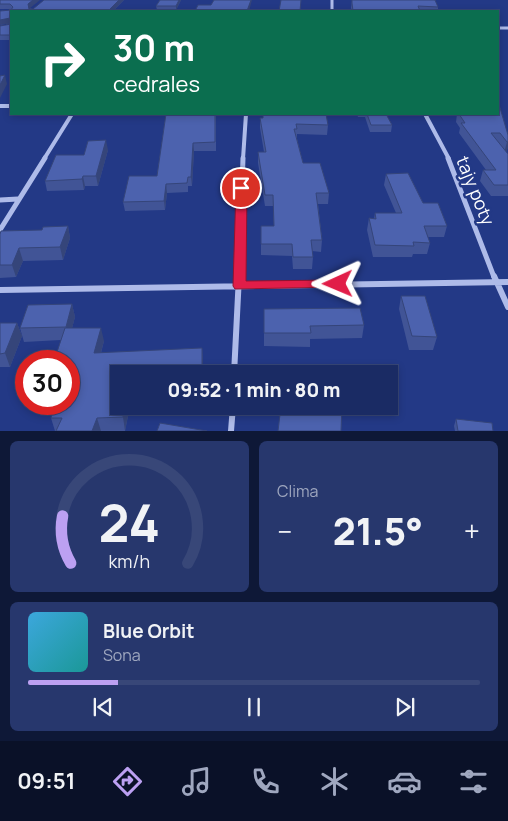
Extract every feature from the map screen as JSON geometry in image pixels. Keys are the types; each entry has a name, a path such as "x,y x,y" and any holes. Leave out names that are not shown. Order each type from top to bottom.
{"street":[{"path":"0,230 71,115"},
{"path":"235,365 240,286 242,169 246,115"},
{"name":"tajy poty","path":"426,115 454,169 496,282 508,307"},
{"path":"0,200 18,199"},
{"path":"0,290 508,282"},
{"path":"231,431 232,415"}],"building":[{"path":"0,0 33,0 28,4 29,9 33,9 44,0 119,0 109,10 11,10 13,7 10,4 0,4"},
{"path":"160,0 179,0 176,6 156,6"},
{"path":"214,0 251,0 247,10 196,10 198,5 211,5"},
{"path":"281,0 301,0 300,10 279,10"},
{"path":"352,0 435,0 438,7 418,6 420,10 353,10"},
{"path":"10,10 10,18 0,20 0,11"},
{"path":"10,24 10,35 0,35 0,26"},
{"path":"5,75 0,85 0,76"},
{"path":"499,104 508,135 508,142 500,133 491,133 508,154 508,185 494,185 483,170 496,170 461,123 465,123 460,115 499,115"},
{"path":"166,115 215,115 215,142 193,143 191,177 188,177 187,183 166,184 164,201 123,202 129,176 157,176"},
{"path":"263,115 326,115 328,125 296,124 297,129 294,129 303,163 320,163 329,193 316,193 322,240 311,240 313,257 293,257 292,244 261,244 261,226 274,226 273,195 265,195 258,152 266,152 260,118 263,118"},
{"path":"367,115 387,115 392,125 371,125"},
{"path":"106,140 96,176 83,176 82,179 45,181 56,155 84,155 88,141"},
{"path":"408,173 423,203 438,203 447,226 424,226 430,243 413,242 414,246 375,245 369,218 376,219 375,213 402,213 386,174"},
{"path":"68,226 60,247 19,248 12,265 0,265 1,231 42,230 43,227"},
{"path":"401,296 425,296 437,337 412,336"},
{"path":"72,304 66,327 20,328 28,305"},
{"path":"360,308 364,325 310,326 311,333 264,333 264,309"},
{"path":"0,323 17,323 5,353 0,354"},
{"path":"65,328 101,328 94,353 202,348 202,365 110,365 110,415 123,415 123,417 97,418 92,431 56,431 62,418 51,418 52,415 80,415 80,350 58,350"},
{"path":"280,415 342,415 341,431 278,431"},
{"path":"456,419 492,423 493,431 458,431"},
{"path":"160,423 207,431 157,431"}],"route":[{"path":"241,188 240,286 338,284"}]}
